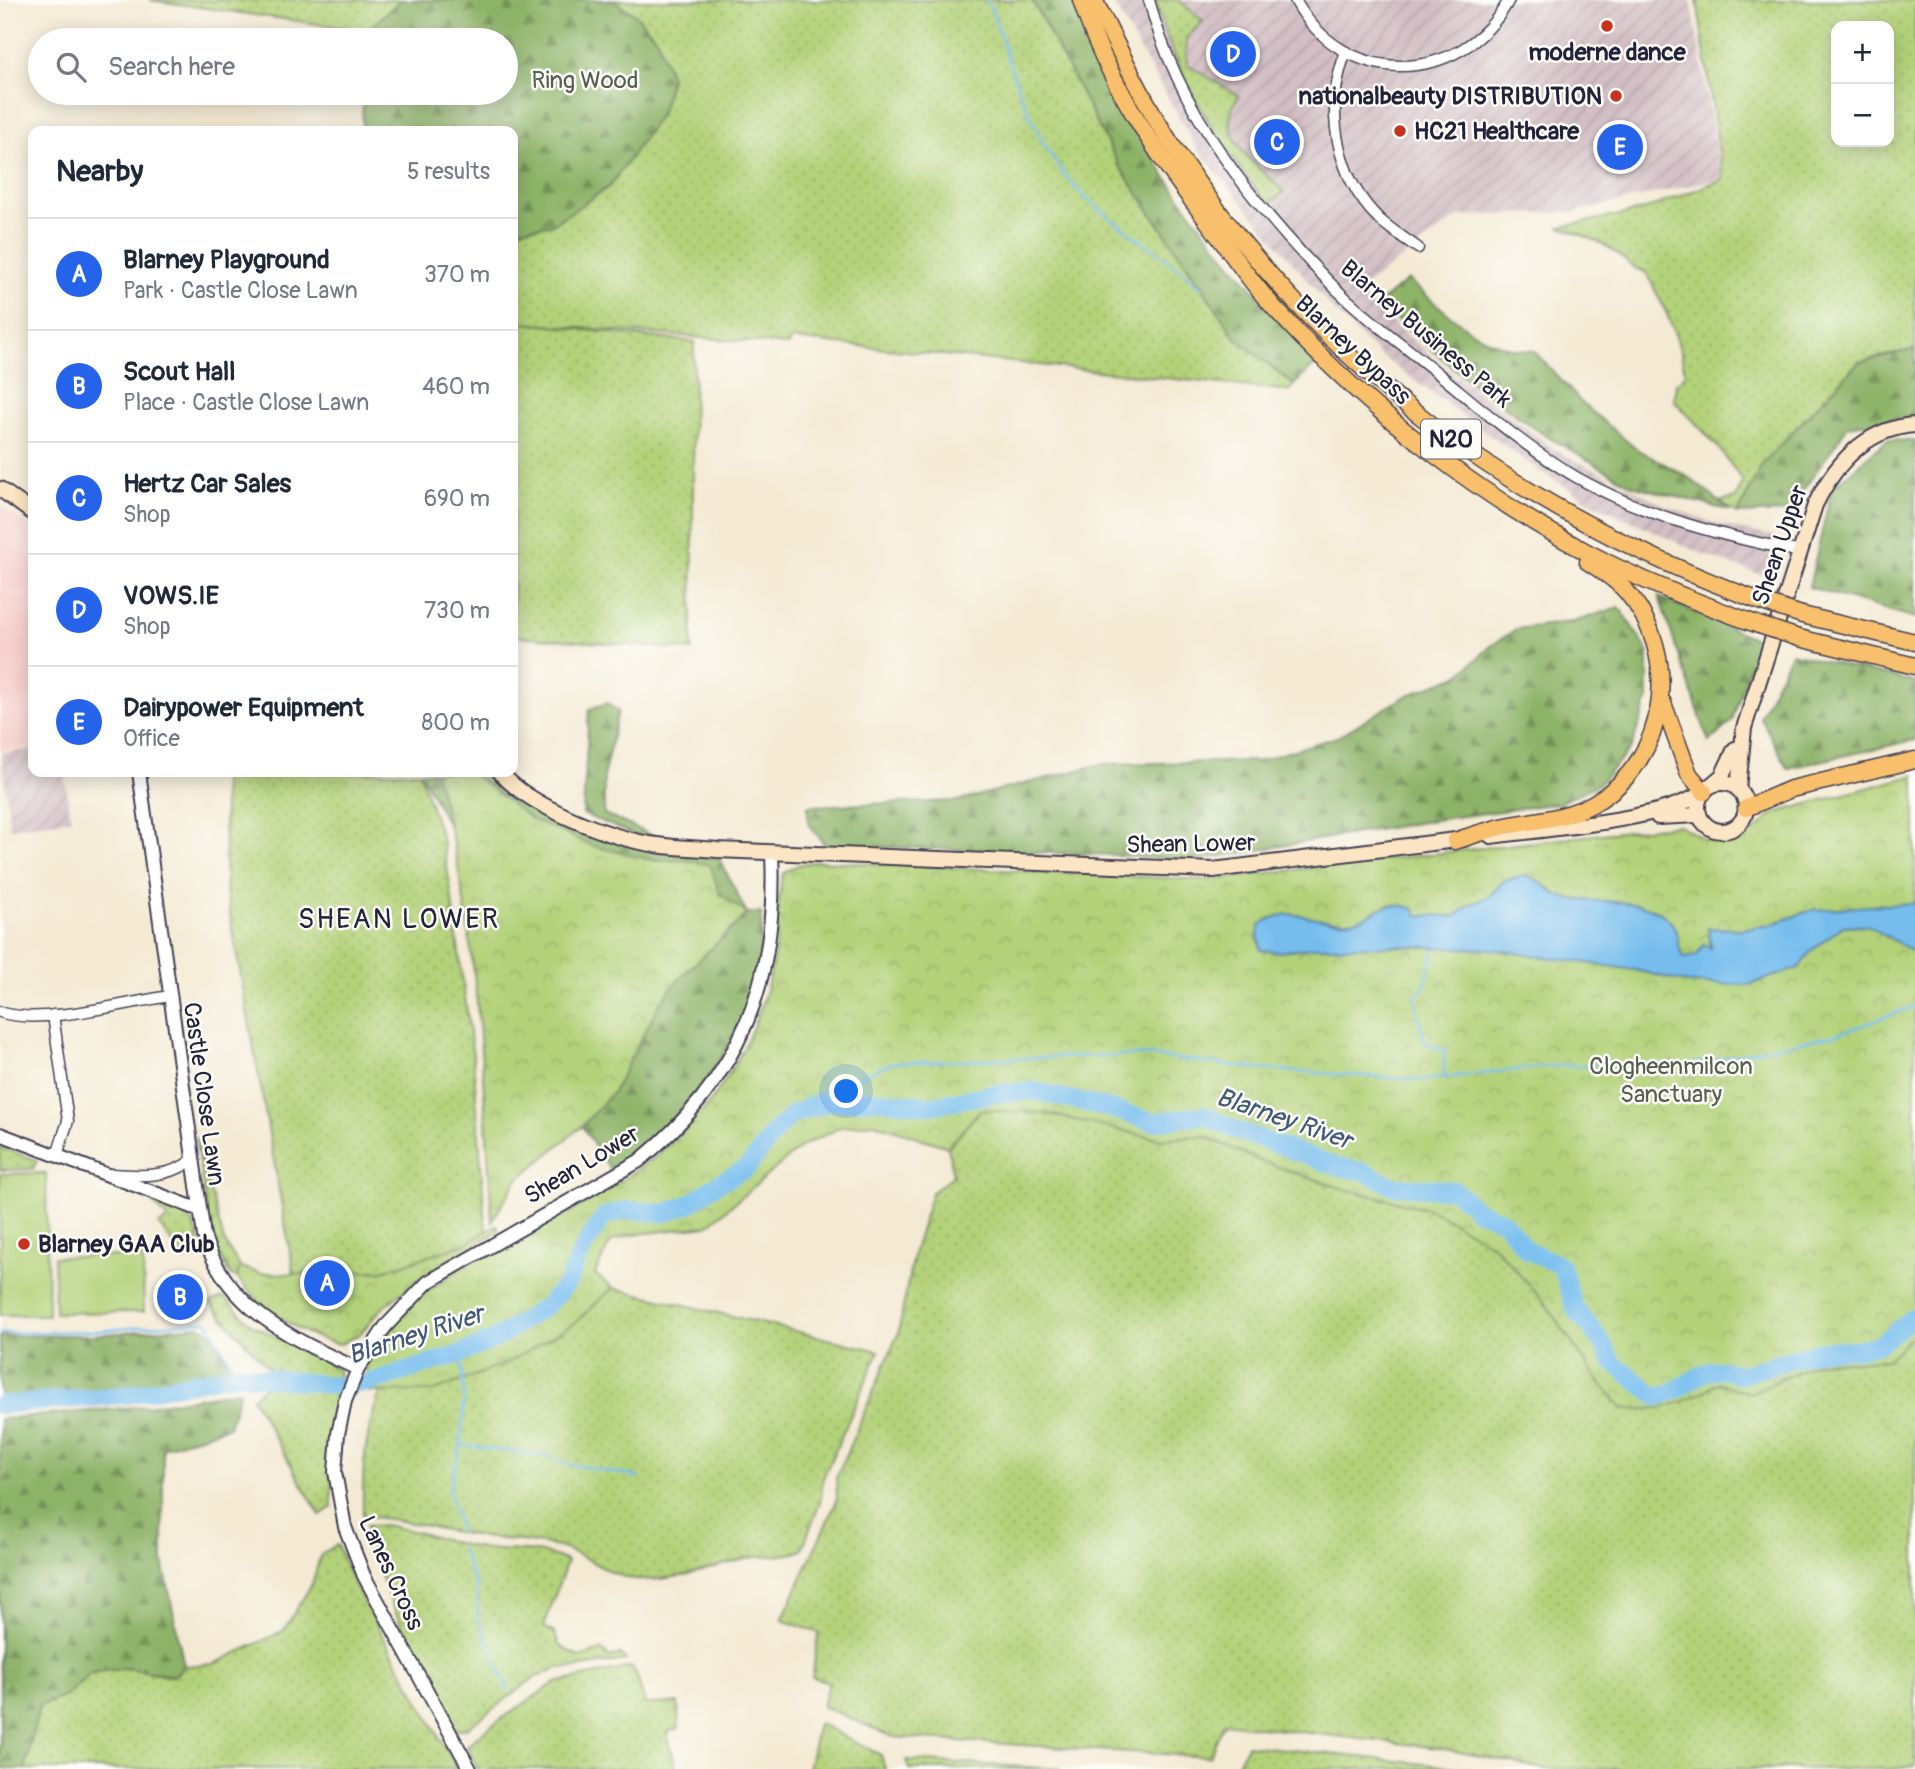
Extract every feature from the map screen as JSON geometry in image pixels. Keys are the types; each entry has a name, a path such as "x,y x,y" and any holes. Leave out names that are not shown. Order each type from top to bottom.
{"highway":[{"name":"Blarney Bypass","path":"1081,0 1090,28 1138,121 1182,188 1280,314 1392,419 1482,489 1609,563 1680,596 1799,639 1915,666"},
{"name":"Blarney Bypass","path":"1094,0 1154,116 1203,191 1294,302 1373,378 1479,460 1539,499 1665,565 1802,615 1915,642"},
{"path":"1482,489 1624,589 1637,606 1659,653 1662,699 1689,774 1705,790"},
{"path":"1455,841 1502,827 1571,814 1593,804 1630,773 1646,750 1662,699"},
{"path":"1746,808 1791,789 1915,760"}],"main road":[{"name":"Shean Upper","path":"1705,790 1726,770 1744,728 1815,505 1840,463 1866,441 1894,429 1915,425"},
{"path":"0,489 28,509"},
{"name":"Shean Upper","path":"1738,789 1744,728"},
{"name":"Shean Lower","path":"506,777 536,801 623,837 655,845 772,854 1213,870 1607,820 1672,807 1705,790"},
{"path":"1723,783 1738,789 1746,808 1736,826 1723,831 1710,828 1699,815 1698,804 1705,790 1723,783"},
{"name":"Shean Lower","path":"1607,820 1699,815"}],"street":[{"name":"Blarney Business Park","path":"1150,0 1177,74 1213,140 1266,213 1336,288 1514,436 1576,477 1642,509 1705,532 1801,552"},
{"path":"1295,0 1317,31 1346,52 1388,66 1448,58 1477,40 1500,16 1508,0"},
{"path":"1346,52 1335,81 1334,98 1340,151 1351,178 1379,218 1418,248"},
{"name":"Castle Close Lawn","path":"140,777 192,1160 210,1254 238,1298 268,1322 337,1359 355,1374"},
{"name":"Shean Lower","path":"355,1374 368,1351 404,1304 428,1282 639,1161 691,1113 728,1063 752,1015 769,943 772,854"},
{"path":"0,1012 11,1016 53,1016 169,996"},
{"path":"53,1016 68,1121 57,1155"},
{"path":"0,1134 200,1210"},
{"path":"105,1174 164,1174 182,1168 192,1160"},
{"path":"337,1359 360,1357 368,1351"},
{"name":"Lanes Cross","path":"355,1374 345,1401 338,1434 335,1472 345,1527 364,1576 470,1769"}],"shaded area":[{"path":"1111,0 1691,0 1721,178 1576,212 1459,216 1356,292 1454,375 1554,449 1664,505 1720,525 1776,537 1765,576 1707,556 1593,503 1538,470 1381,356 1333,310 1198,150"},
{"path":"0,505 28,525 28,748 0,751"},
{"path":"28,750 28,777 65,777 71,819 10,828 1,753"}],"green space":[{"path":"149,0 401,0 369,28 345,28"},
{"name":"Ring Wood","path":"401,0 611,0 635,14 657,39 671,78 660,115 610,186 553,224 518,229 518,126 362,126 363,105 518,105 518,28 369,28"},
{"path":"611,0 1032,0 1121,167 1236,338 1294,385 1289,391 792,339 788,345 523,323 694,342 692,650 518,636 518,229 553,224 635,14"},
{"path":"1032,0 1072,0 1120,99 1161,170 1227,259 1318,362 1294,385 1236,338 1120,167"},
{"path":"1155,0 1179,0 1203,21 1186,39 1187,64 1239,96 1232,110 1230,124 1234,136 1251,160 1284,192 1268,204 1232,158 1201,108 1174,55"},
{"path":"1697,0 1915,0 1915,349 1859,362 1762,464 1738,514 1719,502 1736,498 1743,481 1717,446 1674,400 1676,384 1685,375 1683,361 1670,322 1646,272 1633,267 1605,245 1560,227 1644,210 1723,179"},
{"path":"1408,280 1481,337 1515,349 1534,351 1581,402 1635,448 1688,477 1731,511 1632,485 1546,436 1472,384 1378,304"},
{"path":"1915,349 1915,416 1848,426 1788,512 1738,514 1762,464 1859,362"},
{"path":"1887,440 1915,441 1915,618 1809,587 1832,488"},
{"path":"1659,597 1758,640 1732,721 1709,742"},
{"path":"1619,607 1648,651 1648,699 1631,748 1599,784 1559,803 1441,819 1191,861 1115,855 825,845 808,823 808,806 957,801 1102,764 1258,761 1337,737 1408,695 1458,676 1491,646 1516,629 1576,621"},
{"path":"1791,653 1915,682 1915,740 1788,768 1760,717"},
{"path":"607,703 618,711 604,774 604,814 667,842 647,840 583,814 589,709"},
{"name":"Clogheenmilcon Sanctuary","path":"1915,775 1915,1334 1887,1360 1818,1362 1750,1393 1718,1383 1672,1405 1648,1409 1622,1408 1596,1378 1546,1304 1494,1246 1432,1210 1341,1188 1258,1160 1205,1136 1160,1139 1044,1113 980,1110 948,1147 874,1123 841,1127 802,1146 707,1226 629,1235 611,1241 595,1274 613,1288 575,1323 509,1362 435,1391 369,1392 366,1371 369,1360 399,1317 422,1296 475,1260 561,1217 622,1180 654,1158 697,1118 723,1084 754,1026 773,963 783,874 798,865 817,861 1208,880 1679,825 1704,839 1744,840 1775,813"},
{"path":"223,777 421,777 442,839 450,886 473,1057 486,1232 465,1244 383,1271 294,1274 226,892"},
{"path":"423,777 436,777 454,836"},
{"path":"436,777 476,777 531,819 593,846 656,861 686,860 710,865 720,894 747,914 679,979 660,1003 613,1092 582,1126 517,1180 492,1221 481,1051 470,938 449,827"},
{"path":"477,777 499,777 529,806 558,818 667,853 719,858 747,914 720,894 686,860 627,855 585,844 546,828"},
{"path":"761,913 760,951 752,988 738,1025 720,1060 697,1093 670,1122 641,1148 610,1169 582,1126 613,1092 660,1003 679,979 747,914"},
{"path":"980,1110 1044,1113 1160,1139 1205,1136 1258,1160 1341,1188 1432,1210 1494,1246 1546,1304 1596,1378 1622,1408 1661,1408 1684,1401 1718,1383 1751,1393 1818,1362 1886,1360 1915,1334 1915,1766 1891,1769 1544,1769 1439,1748 1224,1723 1209,1757 893,1737 822,1706 829,1682 812,1677 819,1633 782,1620 837,1500 836,1478 898,1334 914,1251 932,1192 953,1176 948,1147"},
{"path":"195,1136 224,1241 240,1267 237,1277 231,1276 216,1249 209,1224"},
{"path":"0,1147 37,1160 33,1169 0,1170"},
{"name":"Blarney GAA Club","path":"46,1173 48,1315 0,1315 0,1174"},
{"path":"149,1199 180,1209 187,1216 197,1232 202,1253 185,1260 159,1225 168,1219"},
{"path":"497,1225 499,1230 427,1273 381,1309 360,1334 341,1344 312,1335 283,1320 257,1300 237,1277 240,1267 260,1273 294,1274 383,1271 465,1244"},
{"path":"143,1256 144,1312 55,1313 54,1257"},
{"path":"613,1288 879,1351 823,1478 821,1499 802,1550 790,1554 750,1558 664,1579 635,1579 616,1574 562,1548 363,1516 365,1452 381,1390 435,1391 575,1323"},
{"path":"224,1297 252,1325 310,1352 338,1370 340,1386 330,1435 332,1507 320,1515 252,1398 276,1376 210,1303"},
{"path":"199,1326 211,1333 230,1364 227,1373 86,1395 0,1401 0,1336 95,1335"},
{"path":"240,1391 229,1427 163,1448 163,1561 184,1666 174,1676 127,1668 91,1673 66,1696 39,1706 25,1769 0,1769 0,1419 147,1406"},
{"path":"384,1525 475,1547 545,1553 567,1561 544,1627 555,1633 559,1645 579,1657 602,1650 609,1657 621,1654 626,1660 576,1668 558,1668 534,1678 466,1729 455,1729 415,1655 382,1579 366,1526"},
{"path":"337,1545 355,1586 457,1769 25,1769 39,1706 66,1696 91,1673 127,1668 174,1676 184,1666 214,1664 283,1631 312,1584 321,1554"},
{"path":"631,1667 636,1673 645,1704 678,1703 679,1728 667,1732 676,1769 478,1769 467,1746 486,1729 555,1683"},
{"path":"818,1723 881,1755 885,1769 808,1769"},
{"path":"1247,1745 1472,1769 1235,1769"},
{"path":"906,1760 1061,1769 909,1769"}],"water":[{"path":"1524,875 1536,879 1566,898 1640,905 1653,910 1665,917 1674,927 1683,958 1696,956 1704,944 1711,948 1708,928 1742,929 1769,925 1812,910 1915,903 1915,953 1867,925 1843,926 1811,951 1799,968 1748,985 1688,983 1635,970 1489,949 1397,946 1317,947 1279,952 1261,950 1258,935 1260,925 1271,918 1293,914 1348,921 1392,905 1415,909 1417,915 1456,916 1469,905 1488,897 1504,881"}],"waterway":[{"path":"988,0 1024,102 1035,127 1063,172 1094,205 1203,289"},
{"path":"1435,949 1424,987 1415,997 1424,1042 1444,1051 1444,1078"},
{"path":"793,1114 802,1101 892,1063 1145,1055 1260,1069 1423,1080 1549,1066 1692,1064 1834,1035 1915,1006"},
{"name":"Blarney River","path":"0,1405 128,1395 237,1374 340,1386 368,1383 460,1354 496,1339 547,1305 568,1282 580,1254 603,1217 627,1210 665,1213 691,1203 717,1184 747,1168 777,1129 793,1114 831,1102 878,1100 930,1106 991,1094 1034,1091 1108,1108 1153,1122 1204,1115 1233,1129 1338,1167 1362,1171 1393,1186 1455,1190 1476,1210 1503,1221 1527,1250 1561,1266 1575,1309 1600,1339 1613,1363 1657,1397 1715,1370 1740,1375 1822,1350 1857,1349 1879,1344 1915,1316"},
{"path":"0,1333 96,1331 207,1321 237,1374"},
{"path":"460,1354 464,1394 461,1445 449,1489 460,1532"},
{"path":"461,1445 545,1456 563,1463 638,1477"},
{"path":"461,1548 477,1590 478,1619 508,1690"}],"place":[{"name":"moderne dance","path":"1607,26"},
{"name":"VOWS.IE","path":"1233,54"},
{"name":"nationalbeauty DISTRIBUTION","path":"1616,96"},
{"name":"HC21 Healthcare","path":"1400,131"},
{"name":"Hertz Car Sales","path":"1277,142"},
{"name":"Dairypower Equipment","path":"1620,147"},
{"name":"Blarney GAA Club","path":"24,1244"},
{"name":"Blarney Playground","path":"327,1283"},
{"name":"Scout Hall","path":"180,1297"}],"district":[{"name":"SHEAN LOWER","path":"399,919"}]}
